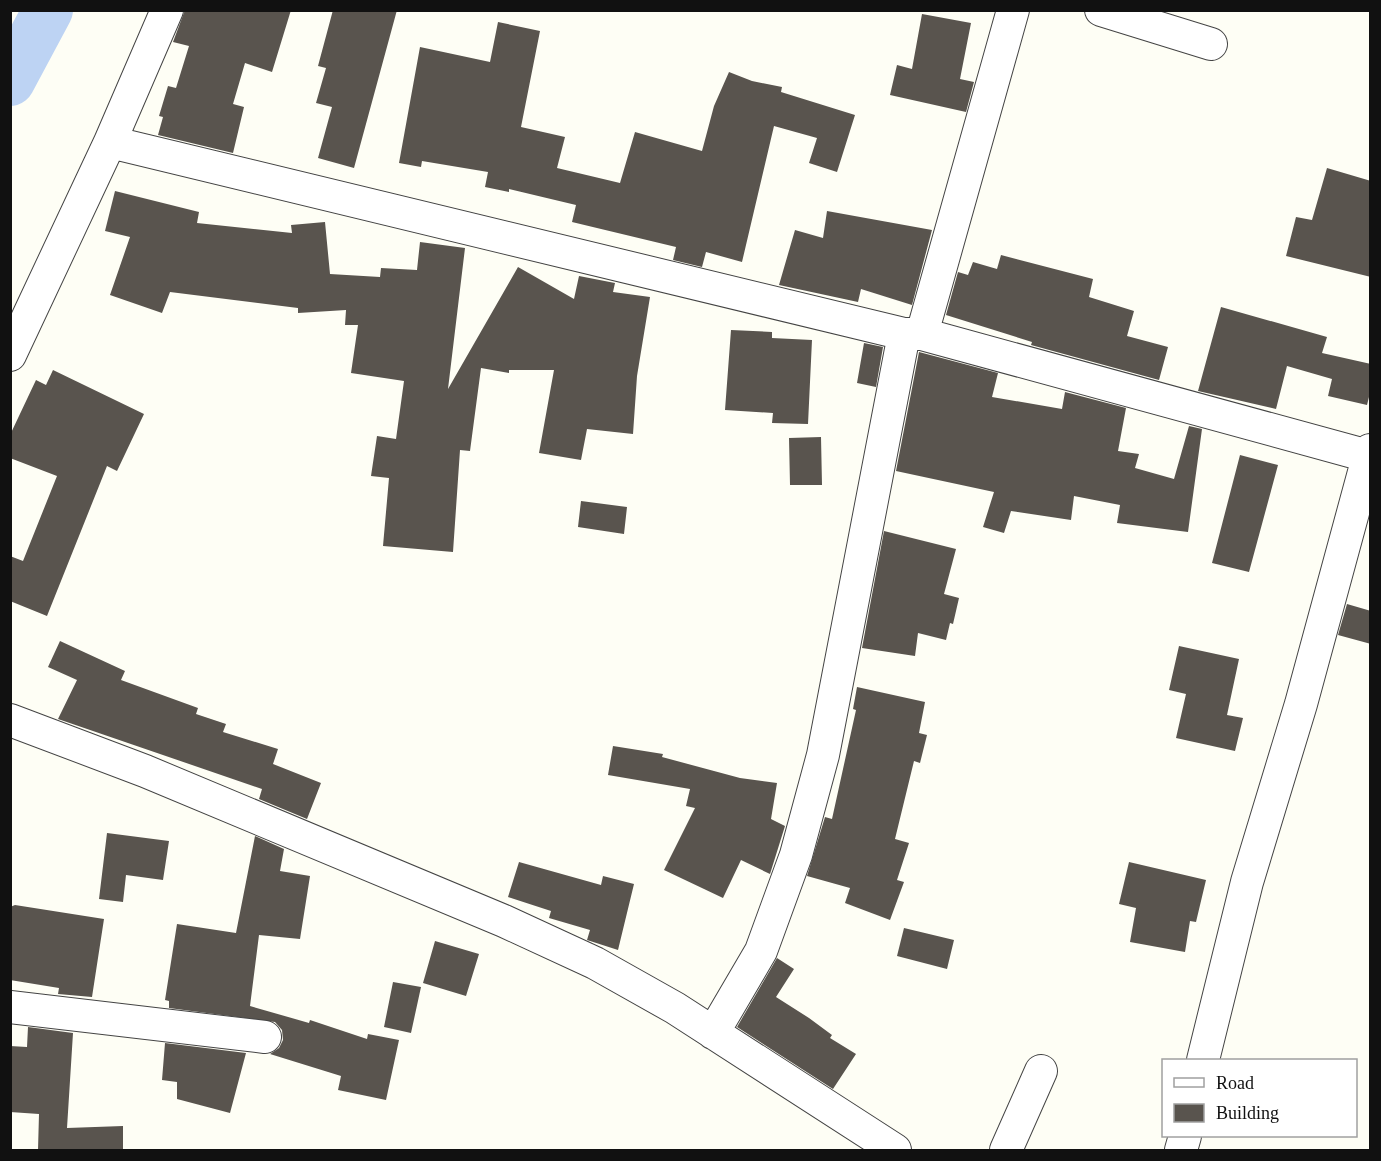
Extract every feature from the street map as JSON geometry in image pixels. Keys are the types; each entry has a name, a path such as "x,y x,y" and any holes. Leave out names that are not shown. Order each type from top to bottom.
{"street":[{"path":"10,356 110,142 167,10"},
{"path":"713,1033 761,951 796,855 823,755 913,334 1013,10"},
{"path":"1101,10 1211,44"},
{"path":"110,142 913,334 1369,453 1301,704 1246,882 1203,1059"},
{"path":"10,720 145,771 504,921 595,963 713,1033 895,1150"},
{"path":"10,1007 265,1037"},
{"path":"1006,1150 1041,1071"}],"building":[{"path":"185,10 291,10 272,72 245,63 233,104 244,107 233,153 158,135 163,117 159,116 168,86 176,88 189,46 173,42"},
{"path":"333,10 397,10 354,168 318,158 332,107 316,103 326,68 318,66"},
{"path":"922,14 971,23 960,79 974,82 966,112 890,95 897,65 912,69"},
{"path":"498,22 540,31 521,127 565,137 557,168 620,183 635,132 702,151 714,106 729,72 752,81 782,87 781,92 855,115 837,172 809,163 817,138 774,126 742,262 706,252 702,267 673,260 676,247 572,222 576,205 509,189 509,192 485,187 488,172 422,161 421,167 399,163 420,47 490,62"},
{"path":"1327,168 1371,181 1371,277 1286,256 1296,217 1312,220"},
{"path":"115,191 199,212 197,223 292,233 291,225 325,222 330,274 380,277 381,268 417,270 420,242 465,248 448,389 518,267 574,299 579,276 615,283 613,292 650,297 637,376 633,434 587,429 581,460 539,453 554,370 509,370 509,373 481,368 470,451 460,450 453,552 383,546 389,478 371,476 377,436 396,439 404,381 351,373 358,325 345,325 346,310 298,313 298,308 170,292 162,313 110,295 130,237 105,231"},
{"path":"827,211 932,230 912,305 861,289 858,302 779,285 795,230 823,238"},
{"path":"1001,255 1093,279 1089,297 1134,311 1127,336 1168,347 1159,380 1031,345 1032,342 946,315 958,272 968,275 973,262 997,269"},
{"path":"1221,307 1327,337 1322,353 1371,364 1371,389 1367,405 1328,396 1332,379 1287,366 1276,409 1198,391"},
{"path":"731,330 772,332 772,338 812,340 808,424 772,423 773,413 725,410"},
{"path":"864,343 883,347 876,387 857,383"},
{"path":"919,352 998,373 992,397 1062,409 1065,392 1126,408 1118,451 1139,454 1135,468 1174,479 1189,426 1202,429 1188,532 1117,523 1120,505 1074,496 1071,520 1011,511 1004,533 983,527 994,492 896,471"},
{"path":"53,370 144,414 117,471 107,466 47,616 10,601 10,556 23,561 57,476 10,458 10,435 36,380 46,385"},
{"path":"821,437 822,485 790,485 789,438"},
{"path":"1240,455 1278,465 1249,572 1212,563"},
{"path":"581,501 627,507 624,534 578,527"},
{"path":"884,531 956,549 944,594 959,598 953,624 950,623 946,640 918,633 915,656 862,648"},
{"path":"1347,604 1371,611 1371,644 1338,635"},
{"path":"60,641 125,671 121,680 198,708 196,714 226,724 223,732 278,749 273,764 321,783 307,819 259,799 262,789 58,719 77,680 48,667"},
{"path":"1179,646 1239,659 1227,715 1243,718 1235,751 1176,738 1186,694 1169,690"},
{"path":"857,687 925,702 919,733 927,735 920,763 914,761 895,839 909,843 897,880 904,882 890,920 845,903 850,888 807,876 825,817 832,819 856,710 853,709"},
{"path":"613,746 663,754 662,757 740,778 777,783 771,819 785,826 770,874 741,860 723,898 664,870 695,808 686,806 690,789 608,775"},
{"path":"107,833 169,841 163,880 126,875 123,902 99,899"},
{"path":"255,836 284,849 280,871 310,876 300,939 259,935 250,1006 309,1023 310,1020 367,1039 368,1034 399,1040 386,1100 338,1090 341,1076 270,1054 279,1048 283,1040 282,1030 275,1022 169,1008 169,1001 165,1000 177,924 236,933"},
{"path":"519,862 601,885 603,876 634,884 618,950 587,940 590,930 549,918 551,911 508,897"},
{"path":"1129,862 1206,880 1196,922 1190,921 1185,952 1130,942 1136,908 1119,904"},
{"path":"15,905 104,919 92,997 58,994 59,988 10,980 10,907"},
{"path":"904,928 954,940 947,969 897,956"},
{"path":"435,941 479,954 466,996 423,983"},
{"path":"777,958 794,969 776,997 832,1035 830,1038 856,1054 833,1089 737,1027"},
{"path":"393,982 421,987 411,1033 384,1027"},
{"path":"28,1027 73,1033 67,1128 123,1126 123,1150 38,1150 39,1114 10,1112 10,1046 27,1047"},
{"path":"165,1043 246,1053 230,1113 177,1099 177,1082 162,1080"}],"waterway":[{"path":"10,81 48,10"}]}
